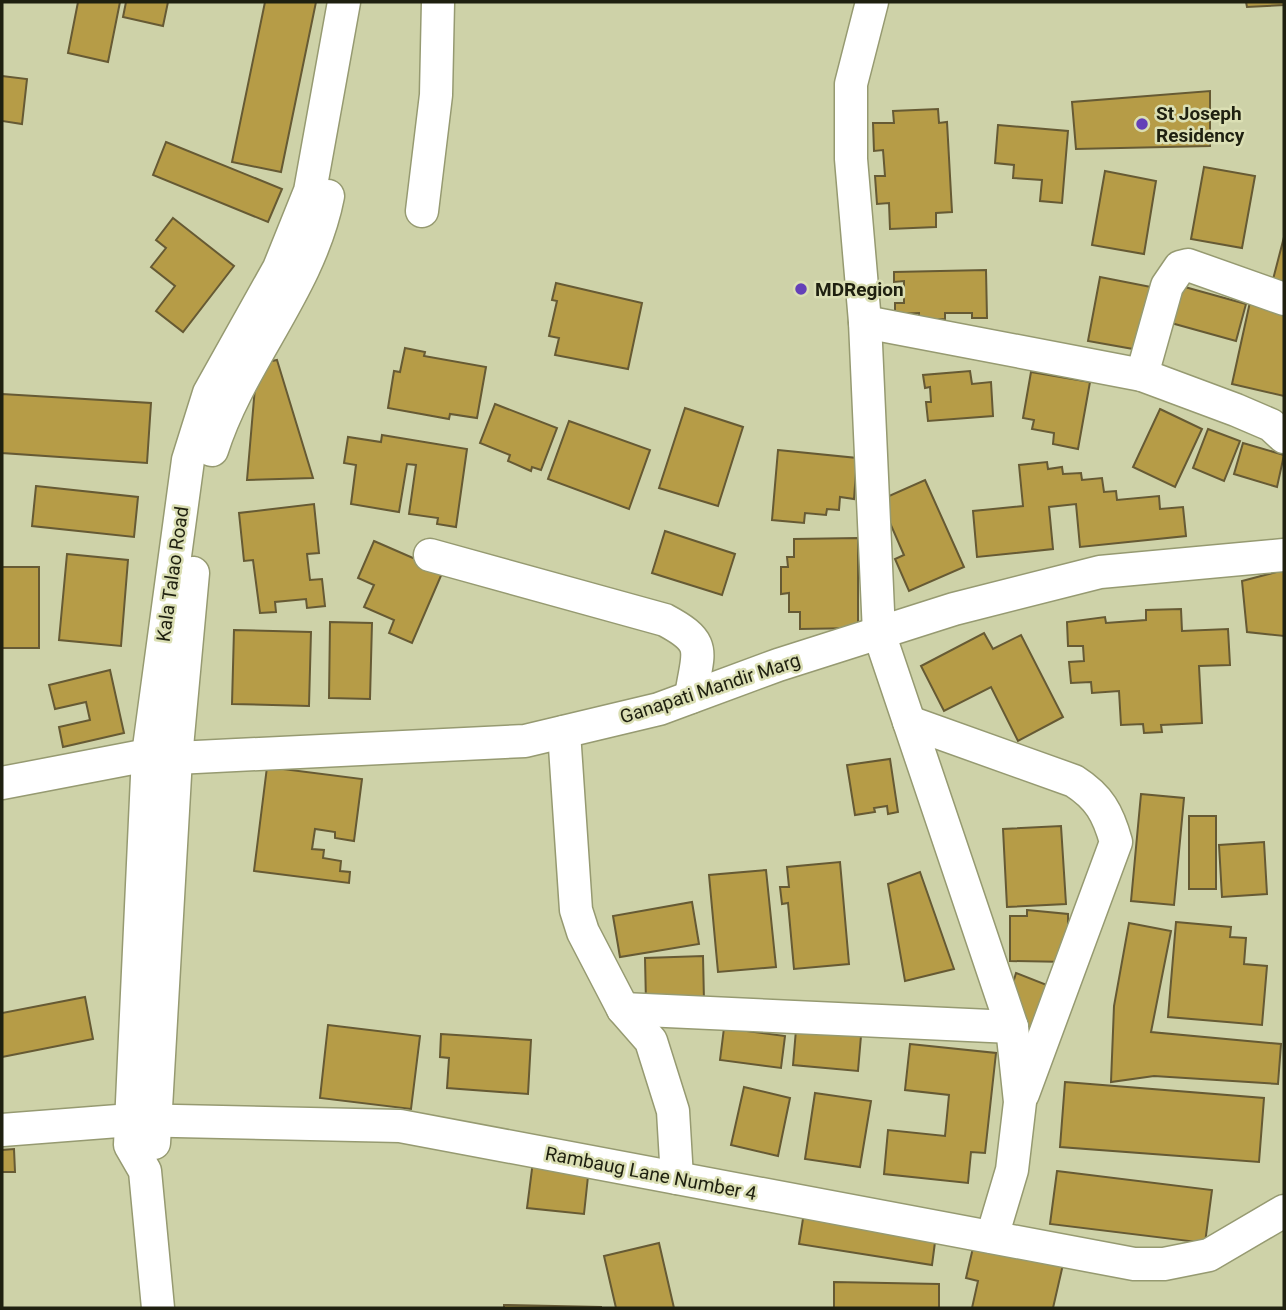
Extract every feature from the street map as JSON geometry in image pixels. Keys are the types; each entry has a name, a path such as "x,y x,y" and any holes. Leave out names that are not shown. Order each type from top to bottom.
{"street":[{"name":"Kala Talao Road","path":"158,1308 145,1171 153,1148 143,1121 162,757 187,460 209,393 279,268 310,191 344,2"},
{"name":"Kala Talao Road","path":"162,757 201,483 222,417 294,288 324,214 366,2"},
{"path":"422,211 436,95 438,2"},
{"path":"872,2 852,84 851,159 865,322 879,633 1012,1027 1020,1102 1012,1170 992,1237"},
{"path":"1142,376 1167,286 1181,267 1188,265 1284,299"},
{"path":"865,322 1142,376 1271,425 1284,437"},
{"path":"430,555 665,620 684,630 694,639 698,650 691,697"},
{"name":"Ganapati Mandir Marg","path":"2,783 162,757 525,741 659,709 879,633 954,610 1100,572 1284,555"},
{"path":"909,722 1074,781 1094,794 1109,816 1116,842 1020,1102"},
{"path":"565,732 576,910 583,932 623,1009 651,1041 673,1111 677,1178"},
{"path":"623,1009 1012,1027"},
{"name":"Rambaug Lane Number 4","path":"2,1130 143,1121 400,1126 1134,1264 1164,1264 1209,1255 1284,1211"}],"building":[{"path":"78,2 120,2 108,62 68,53"},
{"path":"126,2 168,2 163,26 123,17"},
{"path":"265,2 316,2 281,172 232,162"},
{"path":"1246,2 1284,2 1284,5 1247,7"},
{"path":"2,76 27,79 22,124 2,121"},
{"name":"St Joseph Residency","path":"1210,91 1210,146 1076,149 1072,102"},
{"path":"938,109 939,123 947,122 952,212 936,213 936,227 890,229 889,203 877,204 875,176 885,176 883,150 874,151 873,123 894,123 893,111"},
{"path":"998,125 1068,131 1062,203 1040,201 1042,180 1013,178 1014,165 995,163"},
{"path":"166,142 282,189 268,222 153,175"},
{"path":"1204,167 1255,176 1242,248 1191,239"},
{"path":"1105,171 1156,181 1144,254 1092,245"},
{"path":"173,218 234,266 183,332 156,311 175,286 151,267 166,248 156,240"},
{"path":"1284,237 1284,294 1270,291"},
{"path":"986,270 987,318 972,318 972,313 945,313 945,319 919,320 919,313 895,314 895,303 904,303 904,281 894,282 894,272"},
{"path":"1100,277 1151,287 1139,350 1088,341"},
{"path":"556,283 642,303 628,369 555,355 559,338 549,336 557,301 552,300"},
{"path":"1174,284 1246,304 1236,341 1164,321"},
{"path":"1250,302 1284,309 1284,396 1232,384"},
{"path":"405,348 425,352 424,356 486,367 477,418 450,414 449,419 388,408 394,371 400,372"},
{"path":"277,360 313,478 247,480 257,364"},
{"path":"970,371 972,384 991,382 993,416 928,421 926,402 931,402 930,387 925,388 923,375"},
{"path":"1031,372 1090,382 1078,449 1053,444 1054,433 1032,429 1034,420 1023,418"},
{"path":"2,394 151,403 147,463 2,453"},
{"path":"495,404 557,428 541,470 532,467 531,471 508,461 510,455 480,443"},
{"path":"685,408 743,427 718,506 659,488"},
{"path":"1160,409 1202,429 1175,487 1133,467"},
{"path":"569,421 650,450 629,509 548,479"},
{"path":"1208,429 1240,441 1224,481 1193,468"},
{"path":"382,435 467,449 456,527 437,524 438,518 409,514 416,465 407,464 399,512 351,504 356,465 344,463 348,437 381,442"},
{"path":"1243,443 1284,455 1277,487 1234,474"},
{"path":"778,450 857,458 854,499 840,497 839,510 827,509 826,515 805,513 804,523 772,520"},
{"path":"1047,462 1048,469 1062,467 1063,474 1081,473 1082,480 1102,478 1104,492 1116,491 1117,500 1159,496 1160,509 1183,507 1186,536 1080,547 1076,504 1049,507 1053,549 977,557 973,511 1023,506 1019,465"},
{"path":"925,480 964,567 909,591 895,559 904,555 880,500"},
{"path":"36,486 138,497 134,537 32,526"},
{"path":"314,504 319,553 307,554 310,580 322,579 325,606 307,608 306,599 275,602 276,612 260,613 253,560 244,561 239,513"},
{"path":"665,531 735,554 722,595 652,573"},
{"path":"858,538 858,628 800,629 800,612 789,612 789,593 781,594 781,567 788,567 787,557 794,557 794,539"},
{"path":"374,541 443,571 412,643 389,633 394,620 364,607 374,585 358,578"},
{"path":"67,554 128,560 121,646 59,640"},
{"path":"2,567 39,567 39,648 2,648"},
{"path":"1284,570 1284,636 1247,632 1242,581"},
{"path":"1181,609 1182,631 1228,629 1230,665 1199,666 1202,723 1161,725 1162,732 1144,733 1143,724 1121,725 1119,691 1092,693 1091,682 1071,683 1069,662 1084,661 1083,646 1068,646 1067,622 1105,617 1106,623 1146,620 1146,610"},
{"path":"330,622 372,623 370,699 329,698"},
{"path":"234,630 311,632 309,706 232,704"},
{"path":"984,633 993,649 1021,635 1063,717 1018,741 991,687 944,711 921,666"},
{"path":"110,670 124,733 63,747 59,727 90,720 86,702 55,709 49,685"},
{"path":"890,759 898,812 888,814 887,806 874,808 875,812 855,815 847,765"},
{"path":"267,767 362,779 354,841 335,838 335,832 315,829 312,849 324,850 323,858 341,861 340,871 350,872 349,883 254,871"},
{"path":"1141,794 1184,798 1174,905 1131,901"},
{"path":"1189,816 1216,816 1216,889 1189,889"},
{"path":"1061,826 1066,904 1007,907 1003,829"},
{"path":"1264,842 1267,894 1222,897 1219,845"},
{"path":"840,862 849,964 794,969 788,903 782,904 780,887 789,887 787,867"},
{"path":"766,870 776,967 718,972 709,875"},
{"path":"920,872 954,969 905,981 888,884"},
{"path":"692,902 699,944 620,957 613,916"},
{"path":"1027,910 1068,914 1068,962 1010,961 1010,916 1027,916"},
{"path":"1176,922 1231,927 1230,937 1246,938 1244,964 1267,966 1262,1025 1168,1017"},
{"path":"1129,923 1171,931 1151,1032 1281,1044 1278,1084 1154,1076 1111,1082 1114,1006"},
{"path":"703,956 704,1001 646,1003 645,958"},
{"path":"1016,973 1057,989 1040,1032 1016,1022 1010,993"},
{"path":"85,997 93,1039 2,1057 2,1013"},
{"path":"797,1018 862,1024 858,1071 793,1065"},
{"path":"328,1025 420,1036 411,1109 320,1098"},
{"path":"724,1028 785,1036 781,1068 720,1060"},
{"path":"441,1034 531,1040 528,1094 447,1088 449,1058 440,1057"},
{"path":"910,1044 996,1053 985,1153 971,1152 968,1183 884,1174 888,1130 945,1136 949,1095 905,1090"},
{"path":"1065,1082 1264,1098 1259,1162 1060,1147"},
{"path":"744,1087 790,1098 778,1156 731,1145"},
{"path":"815,1093 871,1101 860,1167 805,1159"},
{"path":"14,1149 15,1172 2,1172 2,1150"},
{"path":"533,1161 589,1167 584,1214 527,1208"},
{"path":"1057,1171 1212,1190 1205,1243 1050,1224"},
{"path":"805,1206 937,1227 932,1265 799,1244"},
{"path":"975,1239 1064,1260 1053,1308 972,1308 978,1281 966,1278"},
{"path":"659,1243 674,1308 616,1308 604,1256"},
{"path":"834,1282 939,1284 939,1308 834,1308"},
{"path":"504,1305 601,1307 601,1308 504,1308"}],"place":[{"name":"St Joseph Residency","path":"1142,124"},
{"name":"MDRegion","path":"801,289"}]}
